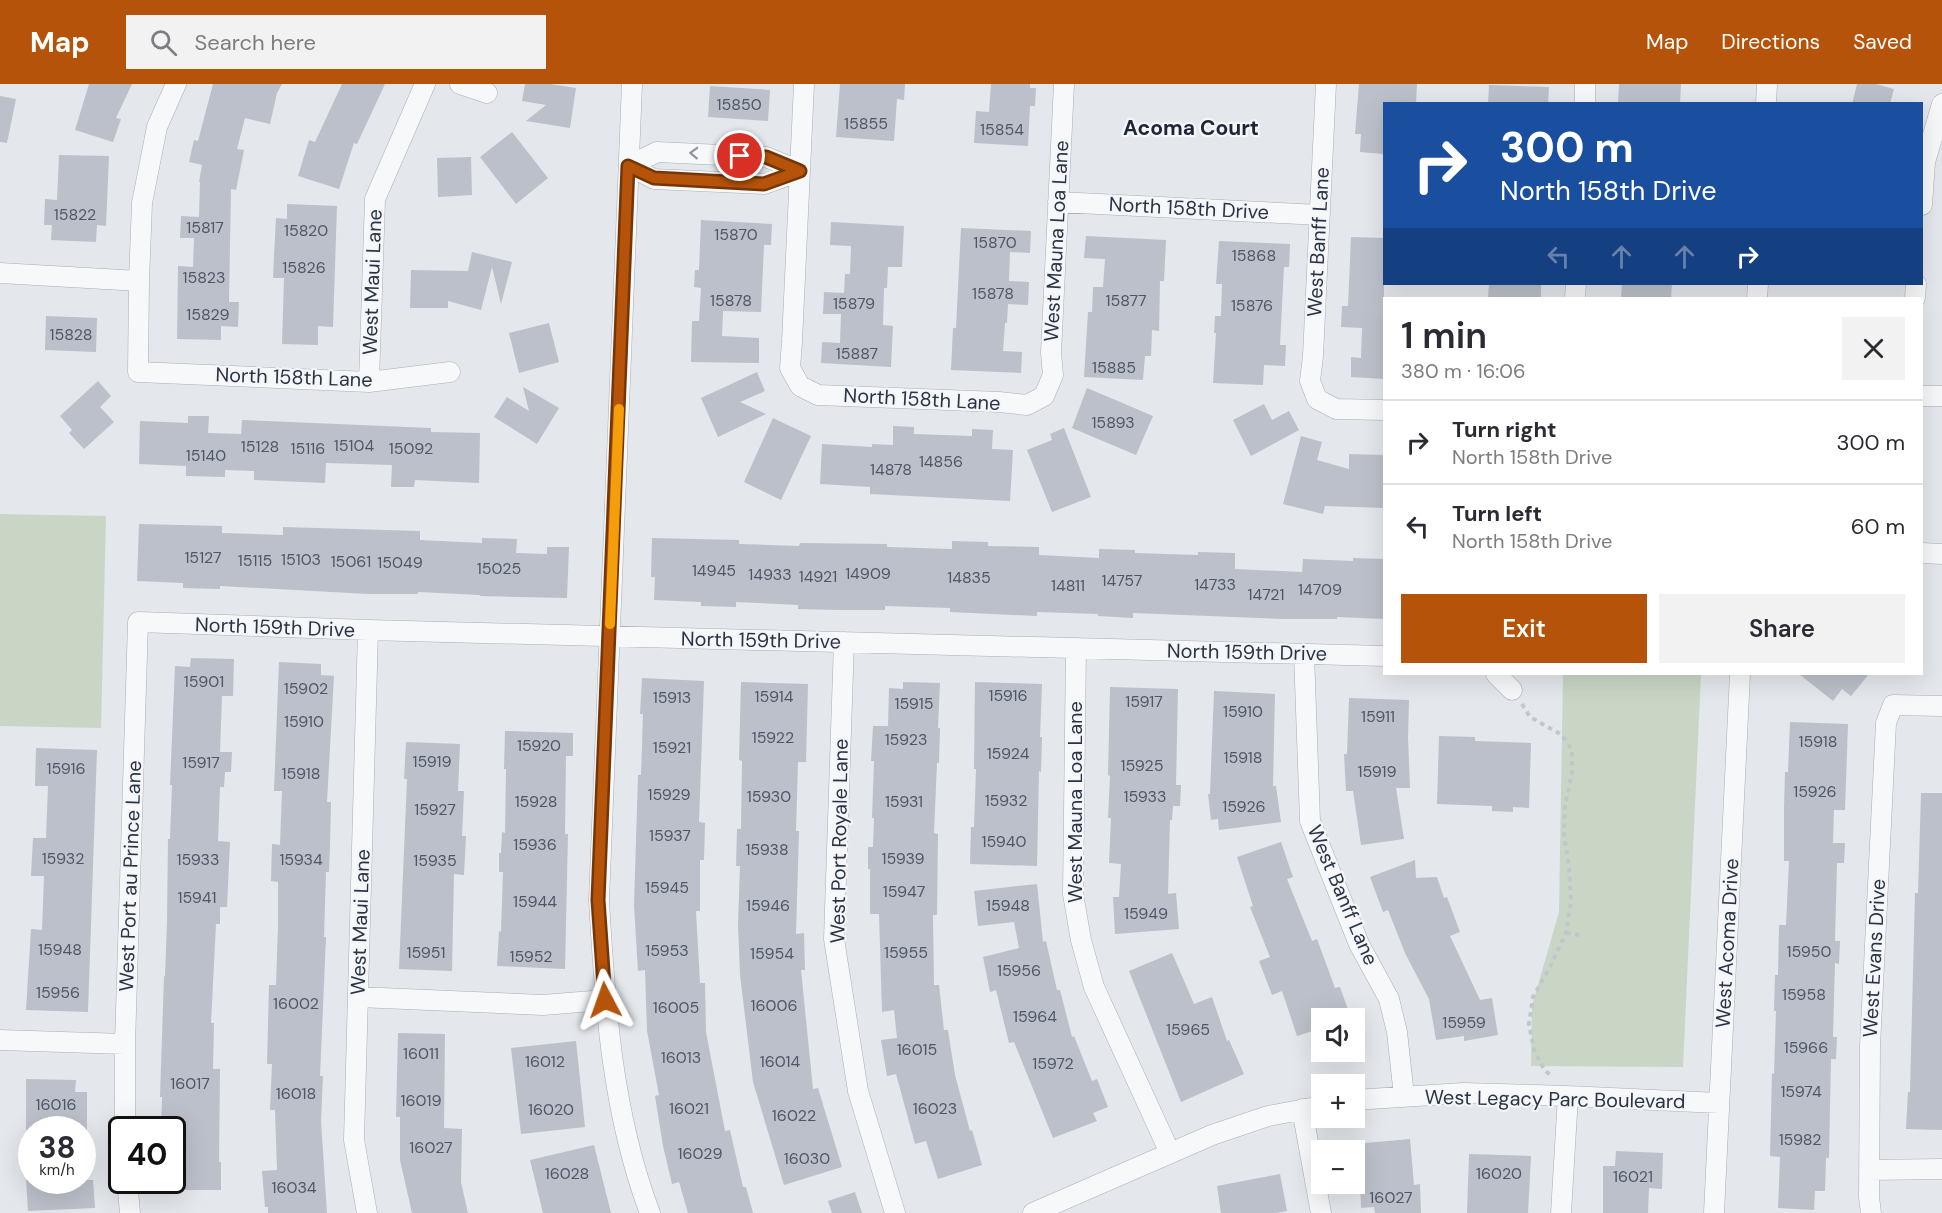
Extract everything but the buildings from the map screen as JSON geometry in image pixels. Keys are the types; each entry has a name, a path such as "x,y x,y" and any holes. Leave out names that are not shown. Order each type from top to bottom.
{"street":[{"path":"0,273 139,281 142,203 148,171 157,127 176,84"},
{"name":"West Maui Lane","path":"369,382 375,199 425,84"},
{"path":"460,84 487,93"},
{"path":"632,84 598,900 605,1000 616,1088 636,1176 650,1213"},
{"path":"800,171 804,84"},
{"name":"West Mauna Loa Lane","path":"1044,396 1053,375 1051,353 1064,84"},
{"name":"West Banff Lane","path":"1326,84 1310,381 1317,399 1336,409 1383,410"},
{"path":"1584,102 1585,84"},
{"path":"1766,102 1767,84"},
{"path":"1923,190 1925,162 1942,104"},
{"path":"628,166 657,152 766,157 800,171"},
{"path":"726,182 728,155"},
{"path":"628,166 654,178 764,184 800,171"},
{"name":"North 158th Lane","path":"800,171 790,368 800,386 818,395 1027,405 1044,396"},
{"name":"North 158th Drive","path":"1058,201 1320,215"},
{"name":"North 158th Lane","path":"139,281 138,372 369,382 450,372"},
{"path":"1923,396 1942,396"},
{"path":"1923,553 1942,554"},
{"name":"North 159th Drive","path":"138,622 1383,656"},
{"name":"West Port au Prince Lane","path":"125,1116 125,1044 138,622"},
{"name":"West Maui Lane","path":"367,1213 354,1140 368,630"},
{"name":"West Port Royale Lane","path":"844,642 834,939 858,1091 895,1213"},
{"name":"West Mauna Loa Lane","path":"1076,648 1073,894 1081,940 1094,987 1170,1153"},
{"name":"West Banff Lane","path":"1304,654 1310,821 1359,944 1389,999 1397,1032 1404,1096"},
{"path":"1497,675 1512,690"},
{"name":"West Acoma Drive","path":"1714,1213 1740,675"},
{"name":"West Evans Drive","path":"1871,1213 1870,1046 1886,723 1893,705 1942,706"},
{"path":"358,997 543,1005 605,1000"},
{"path":"0,1041 125,1044"},
{"name":"West Legacy Parc Boulevard","path":"1365,1099 1463,1093 1719,1103"},
{"path":"1561,1213 1568,1096"},
{"path":"1033,1213 1212,1135 1268,1116 1311,1108"},
{"path":"1302,1109 1321,1213"},
{"path":"1869,1170 1942,1169"},
{"path":"128,1194 130,1213"}],"path":[{"path":"1512,690 1530,717 1562,735 1572,750 1572,772 1564,834 1572,903 1566,933 1533,997 1529,1024 1534,1050 1544,1069 1568,1096"},
{"path":"1566,933 1580,935"}],"green space":[{"path":"0,514 106,516 101,728 0,726"},
{"path":"1563,675 1701,675 1683,1067 1531,1066 1532,1006 1559,912"}],"slow traffic":[{"path":"610,624 619,409"}],"district":[{"name":"Acoma Court","path":"1191,128"}],"route":[{"path":"605,1000 598,900 628,166 654,178 764,184 800,171 766,157 740,156"}]}
